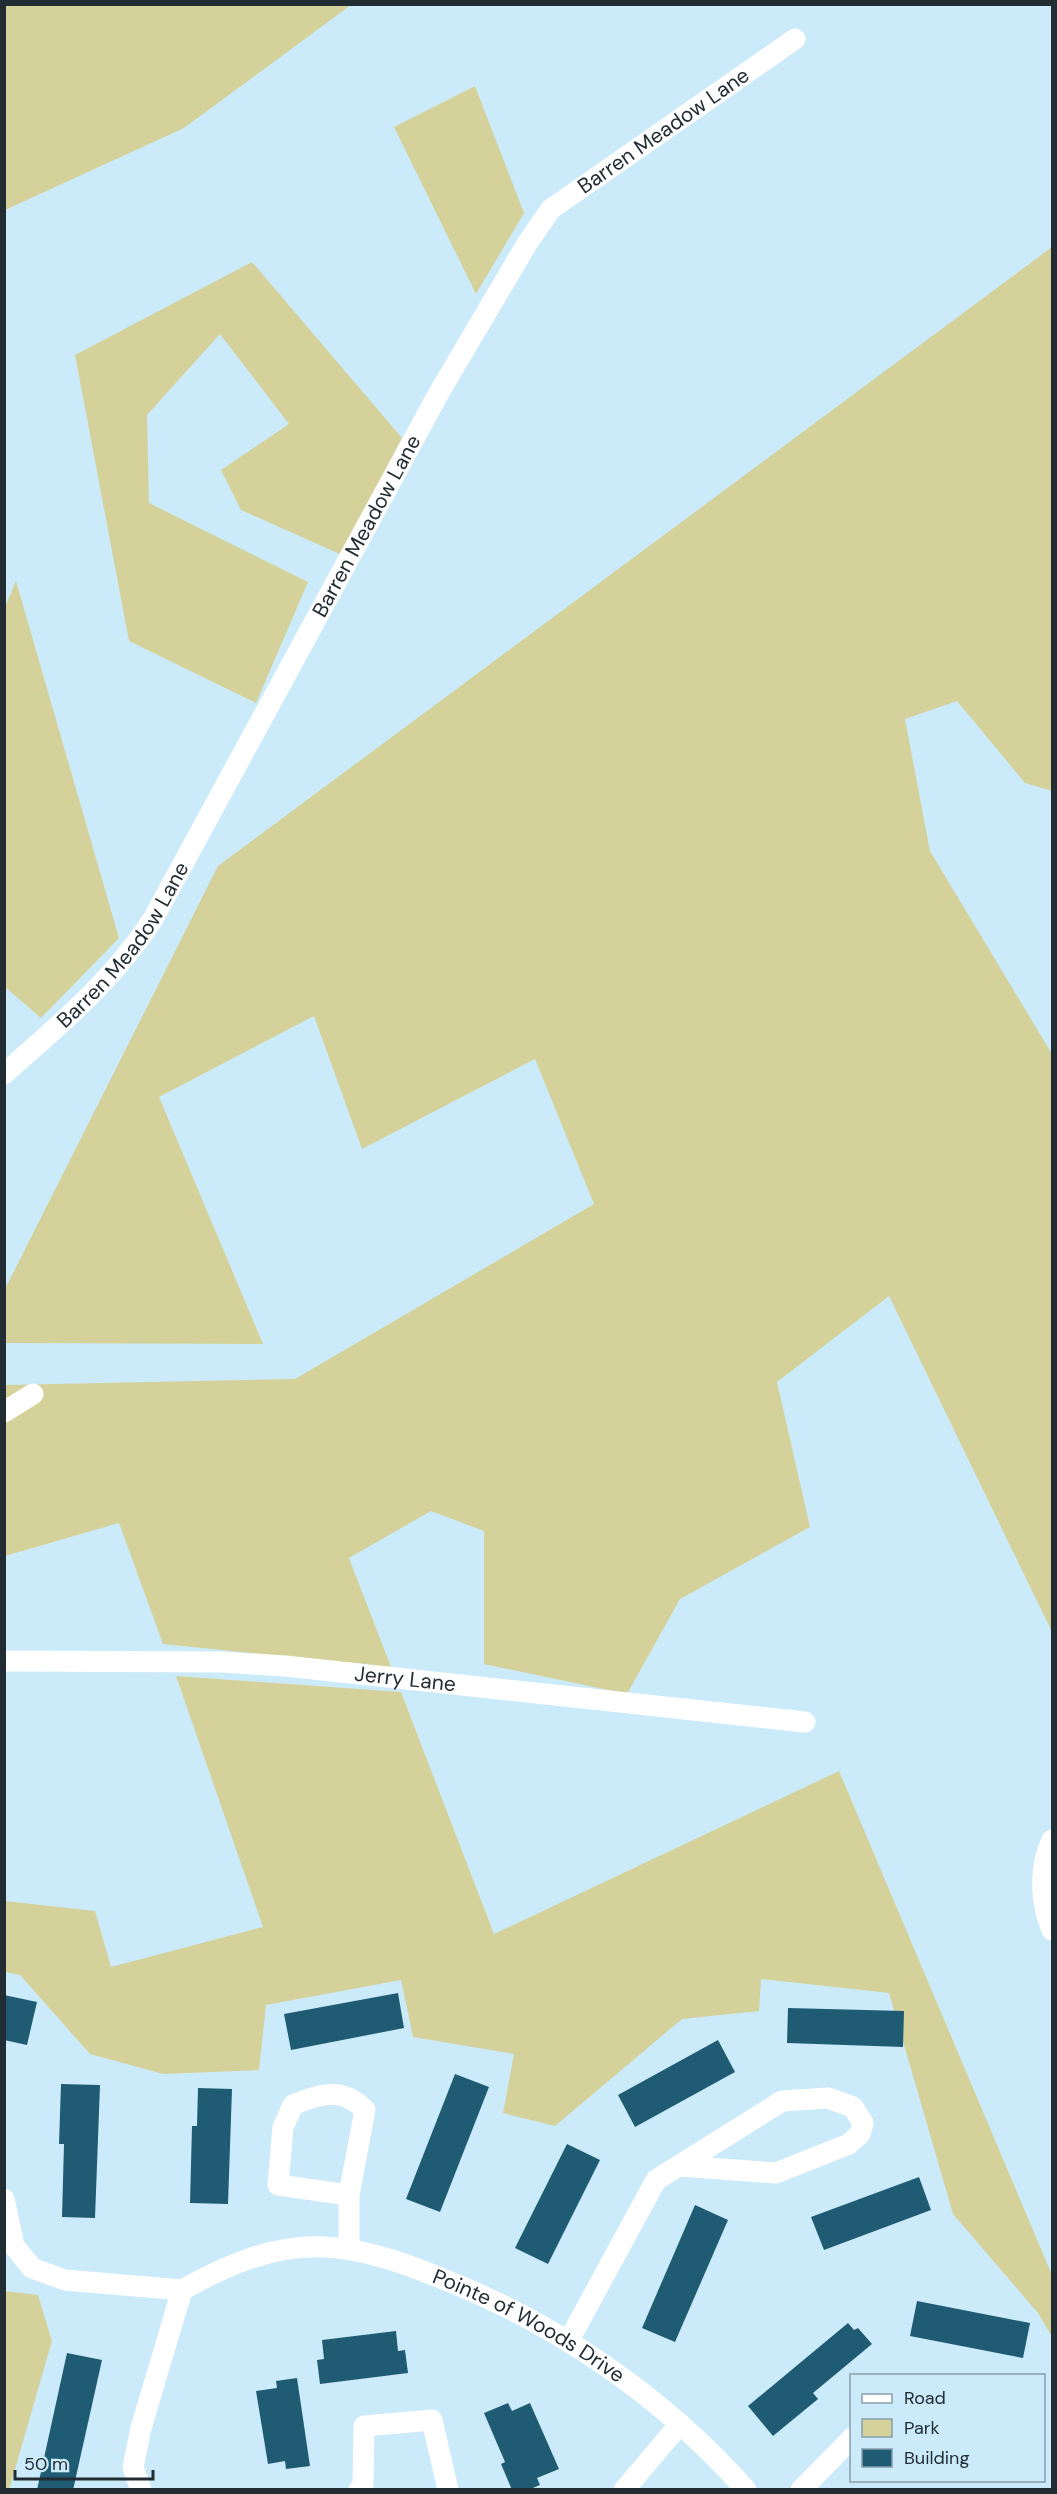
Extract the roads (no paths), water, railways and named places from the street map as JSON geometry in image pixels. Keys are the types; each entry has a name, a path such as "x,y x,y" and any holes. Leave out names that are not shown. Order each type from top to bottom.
{"street":[{"name":"Barren Meadow Lane","path":"4,1074 93,994 128,955 153,919 440,391 528,242 551,209 795,39"},
{"path":"4,1412 33,1394"},
{"name":"Jerry Lane","path":"4,1661 221,1662 285,1666 805,1722"},
{"path":"1053,1840 1044,1867 1042,1887 1053,1929"},
{"path":"349,2195 278,2185 283,2127 293,2105 320,2094 352,2097 365,2110 349,2195 349,2249"},
{"path":"568,2342 656,2180 782,2101 828,2098 853,2107 863,2123 860,2134 849,2144 777,2173 680,2166"},
{"path":"4,2199 14,2246 32,2268 65,2280 182,2290 141,2428 133,2467 141,2490"},
{"name":"Pointe of Woods Drive","path":"182,2290 221,2268 274,2252 323,2247 374,2254 455,2283 568,2342 637,2389 680,2424 746,2490"},
{"path":"359,2490 363,2484 364,2426 432,2420 448,2490"},
{"path":"624,2490 680,2424"},
{"path":"801,2490 847,2448"}]}
